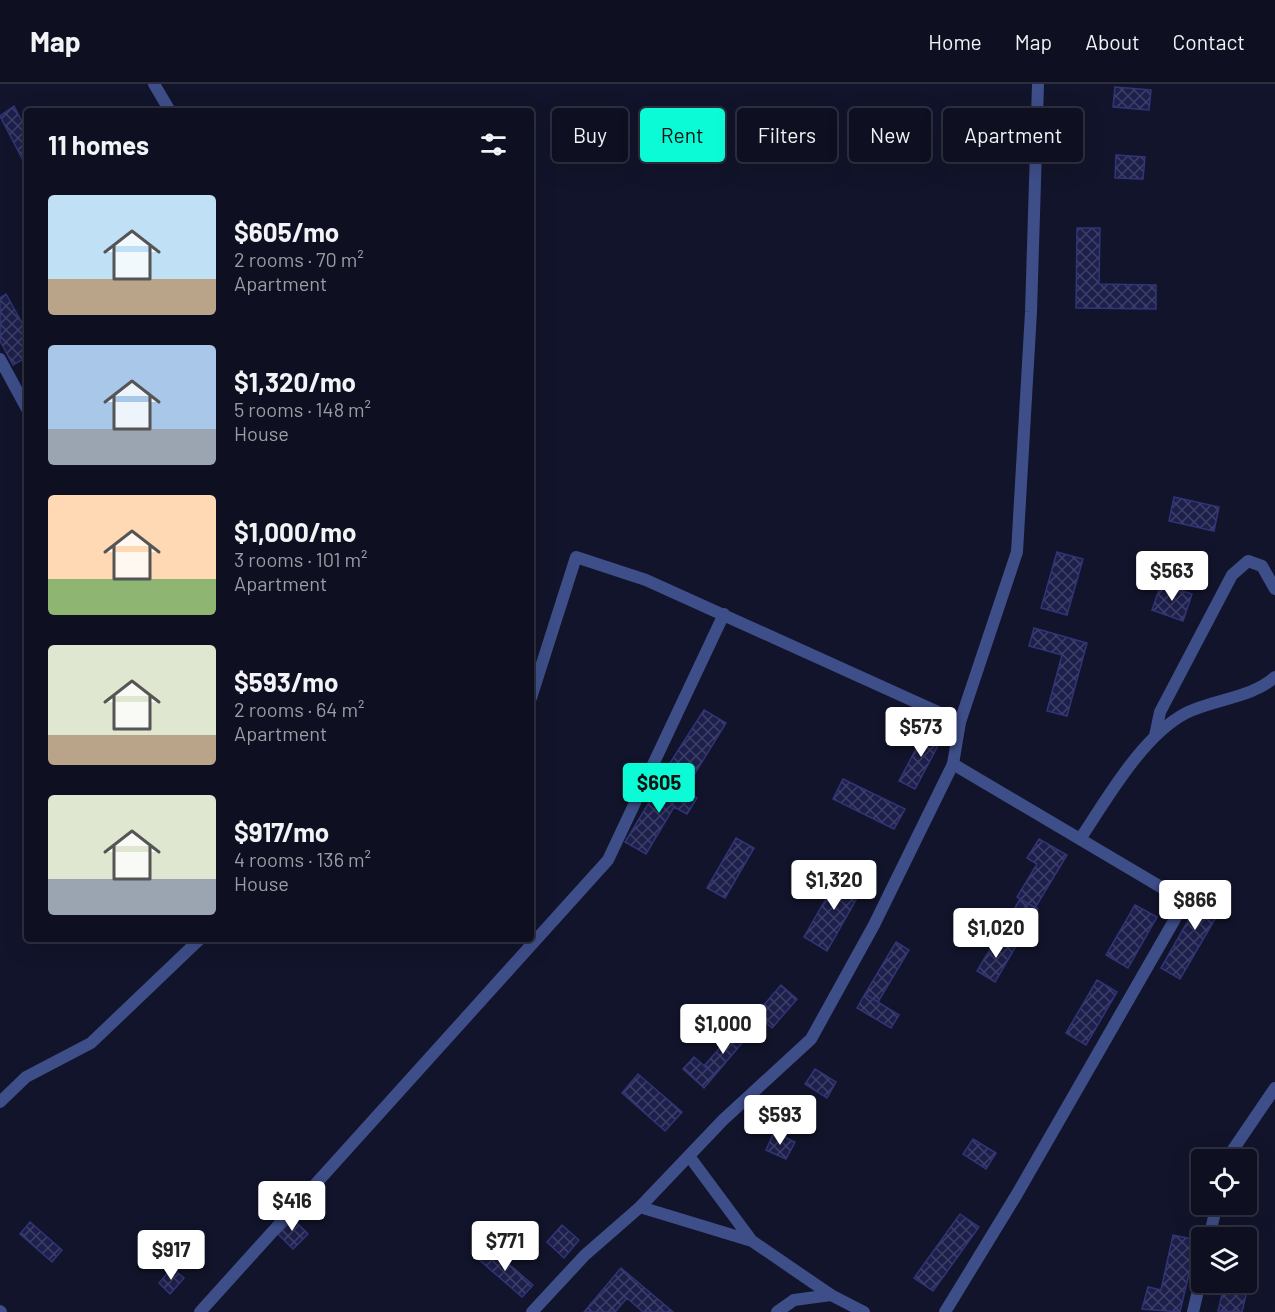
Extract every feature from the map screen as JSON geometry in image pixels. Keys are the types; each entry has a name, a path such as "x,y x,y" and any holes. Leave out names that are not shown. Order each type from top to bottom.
{"street":[{"path":"154,84 168,108"},
{"path":"532,1312 585,1255 640,1207 689,1156 811,1038 874,925 953,764 960,722 1017,552 1031,312 1038,84"},
{"path":"0,359 24,403"},
{"path":"534,689 576,557 646,580 960,722"},
{"path":"1155,736 1160,712 1232,575 1248,561 1262,566 1275,589"},
{"path":"201,1312 608,860 724,614"},
{"path":"1080,839 1155,736 1184,714 1216,700 1249,692 1274,676"},
{"path":"945,1312 1046,1143 1175,919 1180,904 1171,893 953,764"},
{"path":"0,1102 26,1077 91,1043 197,942"},
{"path":"1233,1149 1275,1088"},
{"path":"689,1156 752,1241"},
{"path":"640,1207 752,1241 831,1295 864,1312"},
{"path":"1193,1312 1198,1293"},
{"path":"777,1312 794,1300 831,1295"}],"building":[{"path":"1115,87 1151,90 1149,110 1113,107"},
{"path":"14,106 24,125 24,162 0,116"},
{"path":"1116,155 1145,157 1143,179 1115,178"},
{"path":"1077,228 1100,228 1099,284 1156,285 1156,309 1076,308"},
{"path":"6,294 24,327 24,359 13,365 0,341 0,298"},
{"path":"1174,497 1219,507 1214,531 1169,521"},
{"path":"1057,552 1083,559 1067,615 1041,608"},
{"path":"1161,584 1192,594 1183,621 1152,610"},
{"path":"1034,628 1087,643 1067,716 1047,711 1062,655 1029,646"},
{"path":"704,710 726,723 692,778 670,763"},
{"path":"927,728 943,736 915,789 899,781"},
{"path":"664,778 697,798 687,814 674,807 646,854 625,842"},
{"path":"843,779 905,809 894,829 833,799"},
{"path":"736,838 754,848 725,898 707,888"},
{"path":"1039,839 1067,855 1035,908 1017,897 1037,864 1027,858"},
{"path":"842,871 865,884 827,951 804,937"},
{"path":"1209,884 1229,895 1180,979 1161,968"},
{"path":"1020,899 1038,909 1016,946 998,936"},
{"path":"1135,905 1157,917 1128,968 1106,955"},
{"path":"998,936 1016,946 995,982 977,971"},
{"path":"896,942 909,950 878,1002 865,994"},
{"path":"1097,980 1117,992 1086,1045 1066,1033"},
{"path":"781,985 797,999 772,1028 756,1014"},
{"path":"865,994 899,1015 891,1028 857,1008"},
{"path":"732,1034 742,1043 715,1075 704,1066"},
{"path":"694,1057 715,1075 704,1088 683,1069"},
{"path":"815,1069 836,1082 827,1098 805,1084"},
{"path":"638,1074 682,1112 665,1131 622,1093"},
{"path":"774,1132 795,1142 786,1159 766,1150"},
{"path":"973,1139 996,1153 986,1169 963,1154"},
{"path":"960,1214 979,1227 933,1291 914,1278"},
{"path":"290,1216 308,1234 293,1249 275,1231"},
{"path":"30,1222 62,1250 52,1262 20,1234"},
{"path":"562,1225 579,1240 564,1258 547,1242"},
{"path":"1173,1235 1191,1239 1191,1265 1180,1312 1142,1309 1148,1287 1161,1290"},
{"path":"488,1246 533,1285 522,1297 477,1258"},
{"path":"172,1268 184,1278 170,1294 159,1283"},
{"path":"621,1268 673,1312 643,1312 627,1298 615,1312 584,1312"},
{"path":"1222,1293 1247,1293 1242,1312 1218,1311"}]}
